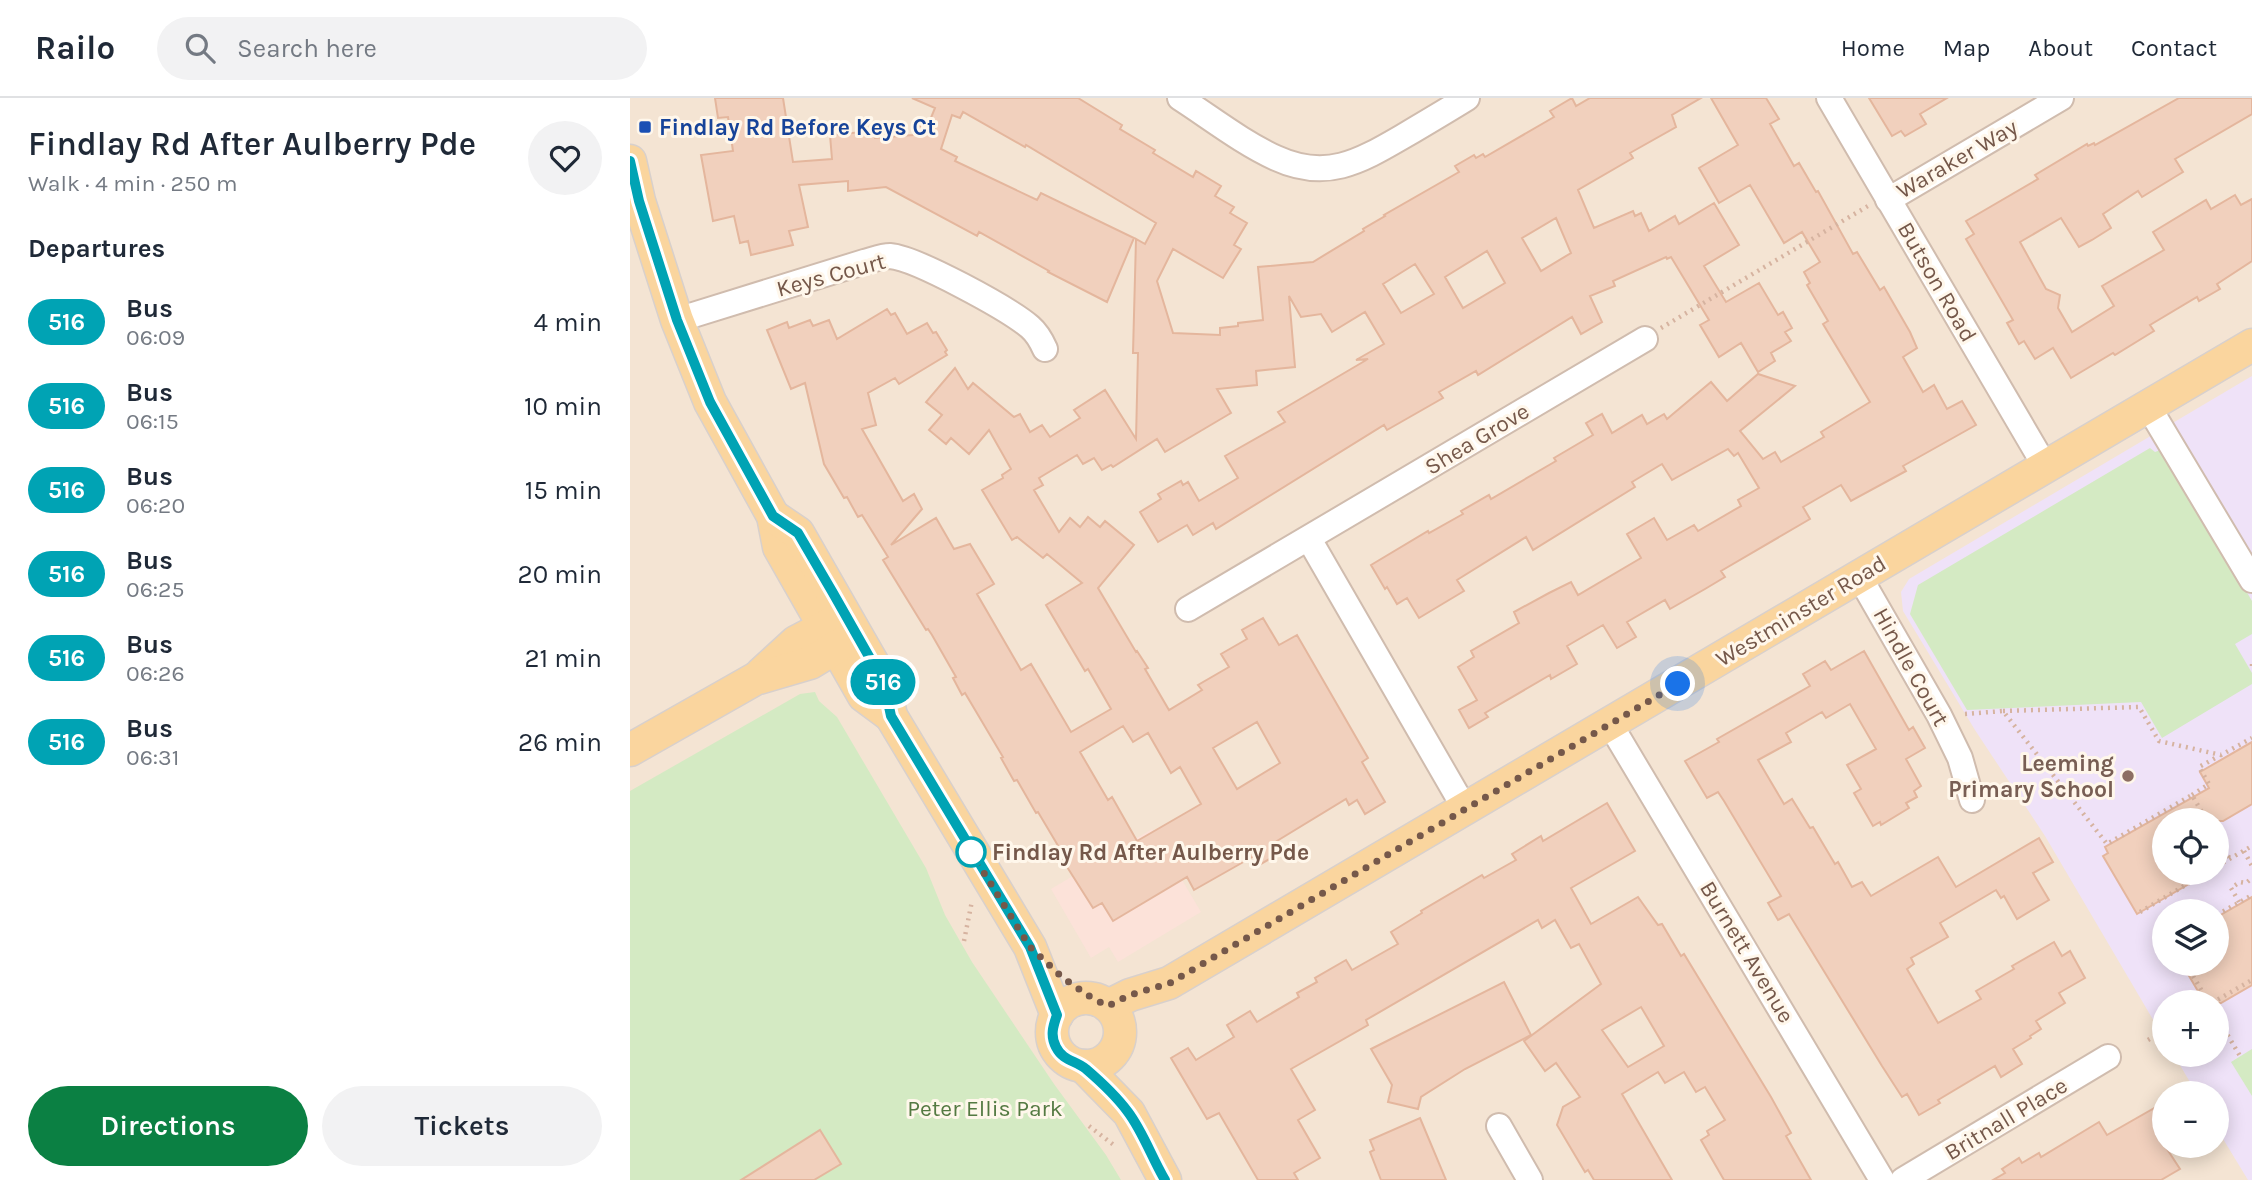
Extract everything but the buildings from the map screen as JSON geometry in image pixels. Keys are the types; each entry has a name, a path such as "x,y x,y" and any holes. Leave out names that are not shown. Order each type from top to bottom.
{"main road":[{"path":"630,161 639,201 677,320 710,402 773,516 779,547 841,631 864,696 891,716 1030,947 1057,1015"},
{"name":"Westminster Road","path":"1109,1021 1130,995 1170,983 2252,345"},
{"path":"630,750 755,679 810,663 841,631"},
{"path":"1030,947 1109,1021 1129,1113 1165,1180"},
{"path":"1072,1001 1109,1021 1102,1062 1083,1066 1072,1063 1056,1048 1052,1037 1053,1026 1057,1015 1072,1001"},
{"path":"1083,1066 1129,1113"}],"street":[{"path":"1180,98 1275,157 1296,165 1321,169 1344,166 1365,159 1467,98"},
{"name":"Butson Road","path":"1829,98 2045,466"},
{"name":"Waraker Way","path":"1888,200 2061,98"},
{"name":"Keys Court","path":"677,320 889,256 913,263 970,290 1027,325 1038,335 1045,349"},
{"name":"Shea Grove","path":"1188,609 1645,339"},
{"path":"2148,407 2252,580"},
{"path":"1309,539 1465,809"},
{"name":"Hindle Court","path":"1859,576 1939,715 1960,758 1972,800"},
{"name":"Burnett Avenue","path":"1610,724 1882,1180"},
{"name":"Britnall Place","path":"1903,1180 2108,1057"},
{"path":"1499,1126 1530,1180"}],"path":[{"path":"1668,322 1869,206 1888,200"},
{"path":"1960,715 2139,707 2159,741 2221,755"},
{"path":"2003,711 2107,844 2209,784 2199,767 2252,737"},
{"path":"2192,795 2200,808"},
{"path":"2230,859 2252,846"},
{"path":"2244,851 2252,866"},
{"path":"2239,902 2231,888 2252,878"},
{"path":"2140,912 2186,885"},
{"path":"2229,908 2252,895"},
{"path":"2229,993 2252,980"},
{"path":"2229,1037 2240,1055"},
{"path":"2148,1040 2152,1038"}],"shaded area":[{"path":"630,98 2252,98 2252,1180 630,1180"},
{"name":"Leeming Primary School","path":"2252,376 2252,1180 2248,1180 2229,1149 2229,1081 2189,1081 2181,1067 2229,1067 2229,990 2152,990 2152,1018 2045,836 1975,730 1903,611 1901,592 1909,579"},
{"path":"1152,829 1201,912 1118,962 1109,947 1091,958 1051,889"}],"green space":[{"path":"2150,448 2155,452 2163,449 2252,601 2252,634 2235,644 2252,673 2252,684 2162,738 2141,702 1967,710 1910,614 1918,585"},
{"name":"Peter Ellis Park","path":"815,692 819,701 837,717 926,868 945,915 972,962 1121,1180 630,1180 630,791 800,694"},
{"path":"2252,1049 2252,1096 2231,1062"}],"bus line":[{"name":"516","path":"630,161 639,201 677,320 710,402 773,516 798,533 884,683 891,716 980,868 1030,947 1057,1015 1052,1037 1056,1048 1063,1057 1083,1066 1129,1113 1165,1180"}],"place":[{"name":"Findlay Rd Before Keys Ct","path":"645,127"},
{"name":"Leeming Primary School","path":"2128,776"},
{"name":"Findlay Rd After Aulberry Pde","path":"971,852"}],"route":[{"path":"971,852 1030,947 1063,978 1108,1006 1130,995 1170,983 1678,684"}]}
